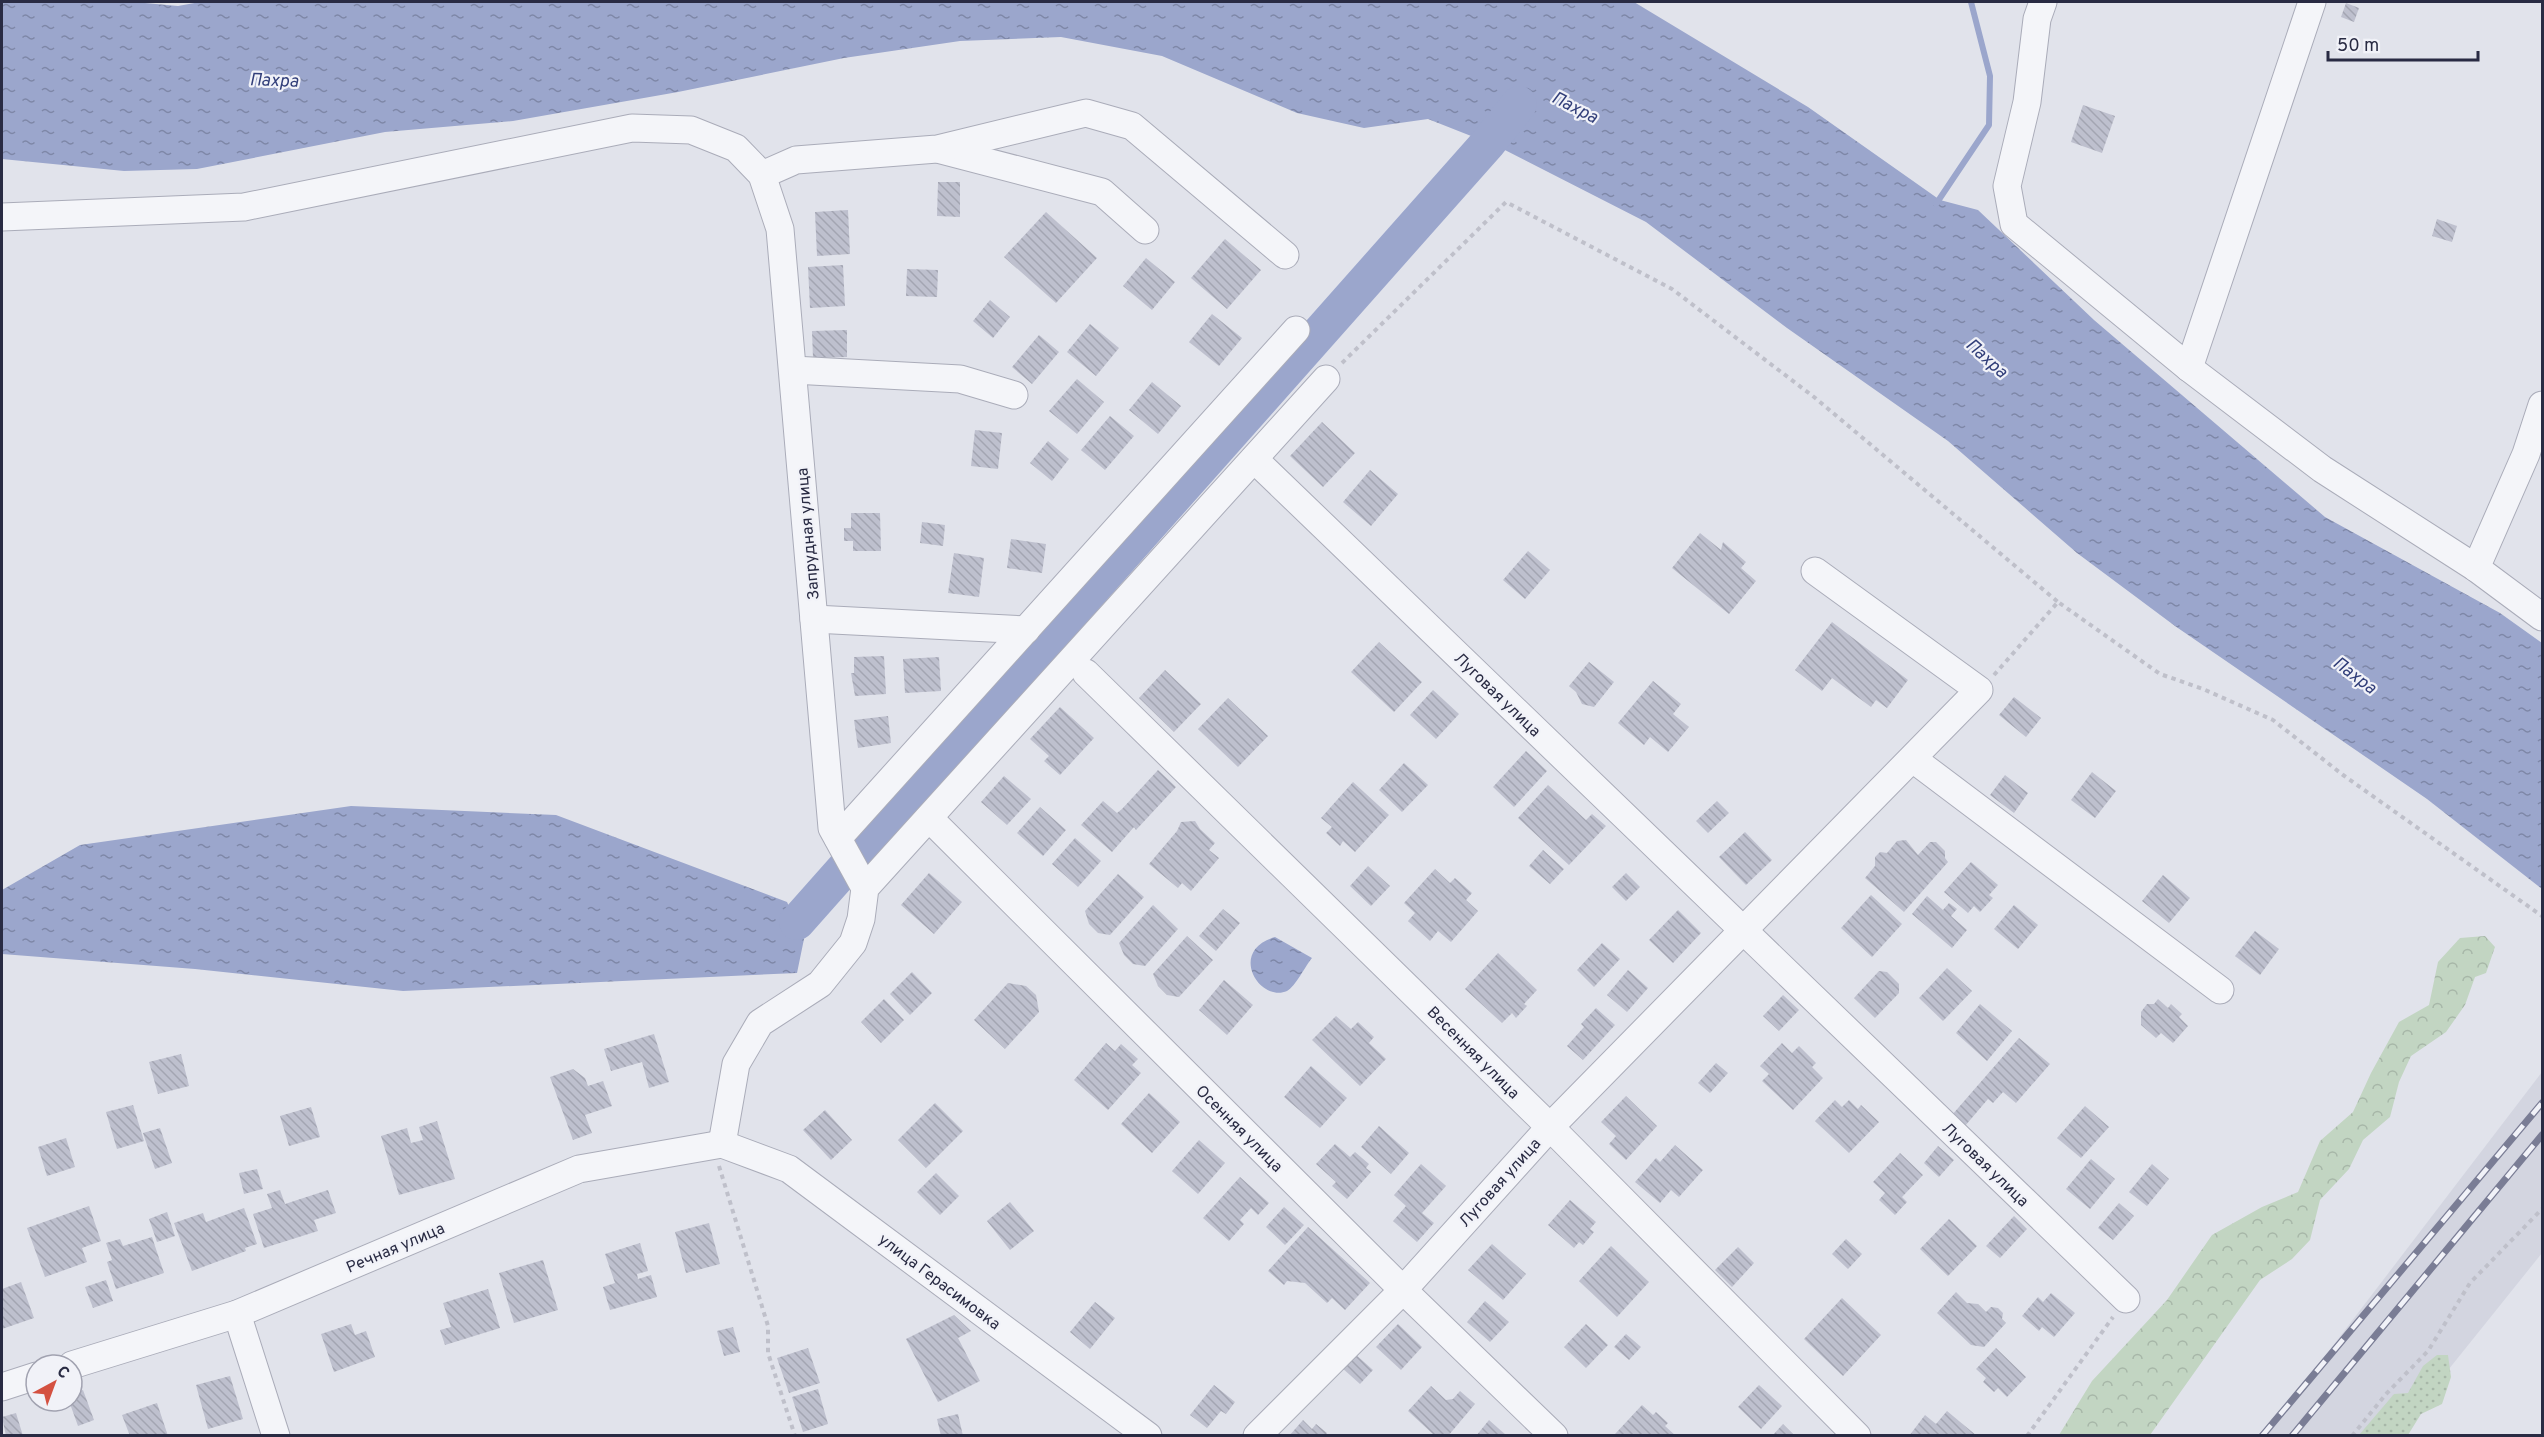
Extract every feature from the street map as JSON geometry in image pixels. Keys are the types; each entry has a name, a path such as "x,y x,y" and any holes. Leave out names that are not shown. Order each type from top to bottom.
{"street":[{"path":"2043,2 2037,19 2027,102 2007,186 2014,224 2189,368 2322,469 2476,568 2542,616"},
{"path":"2189,368 2312,2"},
{"path":"2,217 244,207 632,128 691,130 736,148 762,175 796,160 937,149 1086,113 1132,126 1285,255"},
{"path":"937,149 1102,192 1145,230"},
{"name":"Запрудная улица","path":"762,175 780,229 832,828 865,888"},
{"path":"838,838 1296,330"},
{"path":"793,370 960,379 1014,395"},
{"path":"717,1145 736,1064 760,1023 820,984 853,943 861,919 865,888 1326,379"},
{"path":"2476,568 2526,454 2542,405"},
{"name":"Луговая улица","path":"1254,459 2126,1299"},
{"path":"1815,571 1979,690"},
{"path":"814,619 1026,630"},
{"name":"Весенняя улица","path":"1086,673 1550,1127 1857,1436"},
{"name":"Луговая улица","path":"1257,1436 1403,1290 1550,1127 1979,690"},
{"path":"1913,759 2220,990"},
{"name":"Осенняя улица","path":"929,818 1403,1290 1554,1436"},
{"name":"Речная улица","path":"84,1361 237,1314 579,1169 717,1145"},
{"name":"улица Герасимовка","path":"717,1145 789,1169 1148,1436"},
{"path":"237,1314 276,1436"},
{"path":"2,1387 24,1380"}],"path":[{"path":"1326,379 1506,202 1672,289 1814,397 2058,602 2160,674 2203,689 2273,720 2343,775 2542,916"},
{"path":"1979,690 2058,602"},
{"path":"717,1145 768,1326 768,1353 795,1436"},
{"path":"2352,1436 2387,1393 2428,1351 2470,1283 2542,1209"},
{"path":"2027,1436 2126,1299"}],"shaded area":[{"path":"2542,1072 2542,1253 2396,1435 2264,1436"}],"green space":[{"path":"2485,936 2495,947 2486,973 2475,977 2465,1005 2446,1032 2411,1056 2399,1082 2390,1117 2363,1140 2349,1169 2320,1200 2310,1240 2292,1259 2260,1280 2150,1435 2059,1435 2092,1381 2167,1300 2212,1235 2262,1207 2298,1192 2320,1141 2353,1112 2399,1022 2429,1005 2438,962 2460,938"},
{"path":"2437,1355 2448,1355 2451,1377 2442,1404 2421,1414 2408,1435 2359,1435 2394,1394 2408,1393 2423,1366"}],"water":[{"name":"Пахра","path":"2,2 134,2 178,6 200,2 1634,2 1808,107 1940,200 1978,210 2094,320 2325,517 2500,613 2542,643 2542,889 2427,799 2175,626 2077,553 1948,441 1787,328 1646,222 1499,147 1428,119 1364,128 1297,113 1162,56 1061,37 960,41 844,58 678,92 513,121 385,132 197,169 124,171 2,159"},
{"path":"351,806 556,815 787,902 804,939 797,973 403,991 195,969 2,954 2,890 80,845"},
{"path":"1275,937 1312,958 1290,989 1277,993 1267,990 1259,983 1253,974 1251,963 1253,953 1261,944"}],"building":[{"path":"2346,3 2359,8 2354,22 2341,17"},
{"path":"2083,105 2115,116 2102,153 2071,142"},
{"path":"938,182 960,182 960,217 937,216"},
{"path":"848,210 850,254 817,256 815,212"},
{"path":"1046,212 1097,258 1056,303 1004,257"},
{"path":"2437,219 2457,226 2452,242 2432,236"},
{"path":"1225,239 1261,270 1227,309 1191,278"},
{"path":"1146,258 1175,282 1152,310 1123,286"},
{"path":"843,265 845,306 810,308 808,267"},
{"path":"907,269 938,270 937,297 906,296"},
{"path":"990,300 1010,317 993,338 973,321"},
{"path":"1212,314 1242,338 1219,366 1189,342"},
{"path":"1090,324 1119,348 1096,376 1067,352"},
{"path":"847,330 847,357 813,358 812,331"},
{"path":"1039,335 1059,352 1032,384 1012,367"},
{"path":"1077,379 1104,402 1077,434 1049,411"},
{"path":"1152,382 1181,406 1158,434 1129,410"},
{"path":"1110,416 1134,436 1105,470 1081,450"},
{"path":"1322,422 1355,453 1323,487 1290,456"},
{"path":"975,430 1002,433 998,469 971,466"},
{"path":"1048,441 1069,459 1052,481 1030,463"},
{"path":"1370,470 1398,494 1371,526 1343,502"},
{"path":"851,513 880,513 881,551 853,551 853,541 844,541 844,528 851,528"},
{"path":"922,522 945,525 943,546 920,543"},
{"path":"1700,533 1721,550 1723,542 1746,562 1741,568 1756,581 1729,614 1672,568"},
{"path":"1011,539 1046,544 1042,573 1007,568"},
{"path":"1528,551 1550,570 1525,599 1503,580"},
{"path":"954,553 984,558 979,597 948,593"},
{"path":"1832,622 1908,680 1887,708 1876,700 1871,707 1832,678 1822,691 1795,670"},
{"path":"1379,642 1422,682 1394,712 1351,672"},
{"path":"884,656 886,694 855,696 851,673 854,673 854,657"},
{"path":"939,657 941,691 905,693 903,659"},
{"path":"1589,662 1614,682 1594,707 1582,704 1576,692 1569,686"},
{"path":"1165,670 1201,704 1174,732 1139,698"},
{"path":"1653,681 1681,704 1673,714 1689,727 1668,752 1650,737 1644,745 1618,723"},
{"path":"1433,690 1459,714 1436,739 1410,715"},
{"path":"2014,697 2041,718 2026,737 1999,715"},
{"path":"1228,698 1268,736 1238,767 1198,729"},
{"path":"1060,707 1094,738 1060,775 1044,761 1049,756 1030,739"},
{"path":"888,716 891,743 858,748 854,720"},
{"path":"1526,751 1547,771 1514,807 1493,787"},
{"path":"1404,763 1428,785 1402,812 1379,790"},
{"path":"1158,770 1176,787 1136,830 1134,827 1112,852 1081,825 1103,801 1117,813"},
{"path":"2092,772 2116,791 2095,818 2071,800"},
{"path":"2005,775 2028,793 2014,813 1990,795"},
{"path":"1004,776 1031,799 1007,825 981,802"},
{"path":"1353,782 1389,815 1355,852 1343,841 1340,846 1326,833 1332,827 1321,818"},
{"path":"1548,785 1586,820 1592,814 1606,826 1569,865 1518,818"},
{"path":"1717,801 1729,813 1708,833 1696,821"},
{"path":"1040,807 1066,830 1043,856 1017,833"},
{"path":"1195,821 1215,843 1209,850 1219,858 1191,891 1182,883 1178,888 1149,864 1177,831 1181,822"},
{"path":"1745,832 1772,860 1746,885 1719,857"},
{"path":"1075,838 1101,861 1078,887 1052,864"},
{"path":"1906,840 1918,855 1930,842 1936,842 1945,851 1945,858 1948,862 1904,912 1865,878 1875,866 1875,857 1880,852 1887,853 1897,841"},
{"path":"1543,850 1564,869 1550,884 1529,866"},
{"path":"1971,862 1998,885 1989,895 1993,898 1980,912 1974,906 1968,913 1944,892"},
{"path":"1368,866 1390,886 1371,906 1350,886"},
{"path":"1435,869 1450,883 1455,878 1472,893 1466,900 1478,911 1451,942 1438,931 1430,941 1408,921 1415,913 1404,903"},
{"path":"929,873 962,902 934,934 901,905"},
{"path":"1626,873 1640,887 1626,901 1612,887"},
{"path":"1118,874 1144,897 1110,935 1098,933 1089,924 1085,911"},
{"path":"2163,875 2190,898 2169,923 2142,901"},
{"path":"1871,895 1902,924 1872,957 1841,928"},
{"path":"1927,896 1943,910 1949,903 1957,909 1951,916 1967,930 1952,948 1912,914"},
{"path":"1153,905 1178,929 1145,966 1133,964 1124,955 1119,943"},
{"path":"2014,905 2038,925 2018,949 1994,929"},
{"path":"1223,909 1240,923 1216,951 1199,936"},
{"path":"1678,910 1701,933 1673,963 1649,940"},
{"path":"2255,931 2279,949 2260,975 2235,956"},
{"path":"1187,936 1213,960 1179,997 1167,995 1158,986 1153,974"},
{"path":"1602,943 1620,959 1594,987 1577,970"},
{"path":"1498,953 1537,990 1524,1004 1527,1006 1516,1018 1512,1013 1502,1023 1465,989"},
{"path":"1947,968 1972,991 1943,1021 1919,998"},
{"path":"1628,970 1648,988 1627,1012 1607,995"},
{"path":"1879,971 1887,972 1899,984 1899,993 1875,1018 1854,998"},
{"path":"912,972 932,993 910,1015 890,994"},
{"path":"1224,980 1253,1005 1227,1035 1199,1010"},
{"path":"1008,983 1026,986 1036,995 1039,1012 1005,1049 974,1020"},
{"path":"1783,995 1799,1010 1779,1031 1763,1016"},
{"path":"884,999 904,1020 881,1043 861,1022"},
{"path":"2158,999 2168,1008 2171,1004 2182,1014 2179,1017 2188,1026 2173,1043 2161,1033 2156,1038 2141,1025 2141,1012 2147,1004 2154,1004"},
{"path":"1980,1004 2012,1031 1987,1061 1956,1033"},
{"path":"1596,1008 1615,1025 1583,1060 1567,1046 1584,1027 1581,1024"},
{"path":"1336,1016 1351,1029 1358,1022 1374,1037 1369,1043 1386,1059 1360,1086 1312,1040"},
{"path":"654,1034 669,1082 649,1088 642,1062 611,1071 604,1049"},
{"path":"2019,1038 2050,1064 2016,1103 2003,1092 1993,1103 1988,1099 1965,1126 1952,1115"},
{"path":"1106,1043 1115,1051 1121,1044 1138,1059 1132,1065 1141,1073 1108,1110 1074,1080"},
{"path":"1782,1043 1792,1053 1799,1046 1816,1063 1812,1067 1823,1078 1793,1110 1762,1081 1769,1074 1760,1066"},
{"path":"181,1054 189,1086 158,1094 149,1062"},
{"path":"1716,1063 1728,1073 1710,1093 1698,1083"},
{"path":"1311,1066 1347,1098 1320,1128 1284,1097"},
{"path":"573,1069 585,1078 588,1086 603,1081 612,1106 585,1115 592,1133 573,1140 550,1077"},
{"path":"1149,1093 1180,1122 1152,1153 1121,1124"},
{"path":"1626,1096 1657,1126 1626,1160 1609,1144 1616,1136 1601,1122"},
{"path":"1835,1100 1842,1107 1849,1100 1858,1109 1861,1105 1879,1122 1849,1153 1815,1121"},
{"path":"935,1103 963,1131 926,1168 898,1140"},
{"path":"133,1105 144,1141 117,1149 106,1112"},
{"path":"2085,1106 2109,1127 2081,1158 2057,1138"},
{"path":"311,1107 320,1137 289,1146 280,1116"},
{"path":"825,1110 852,1140 831,1160 803,1130"},
{"path":"437,1121 455,1179 399,1195 381,1136 407,1128 411,1143 423,1140 419,1127"},
{"path":"1379,1126 1409,1153 1391,1174 1361,1147"},
{"path":"160,1128 172,1163 155,1169 143,1133"},
{"path":"66,1138 75,1167 47,1176 38,1147"},
{"path":"1199,1140 1225,1163 1198,1194 1172,1171"},
{"path":"1335,1144 1350,1157 1355,1152 1369,1164 1366,1168 1371,1172 1347,1199 1332,1186 1336,1182 1316,1164"},
{"path":"1675,1145 1703,1170 1679,1197 1671,1190 1660,1203 1635,1182 1656,1158 1660,1162"},
{"path":"1938,1146 1954,1160 1939,1177 1924,1163"},
{"path":"1900,1153 1923,1175 1902,1197 1907,1202 1895,1215 1879,1200 1885,1193 1873,1182"},
{"path":"2091,1159 2115,1179 2090,1209 2066,1189"},
{"path":"1421,1164 1446,1186 1422,1213 1434,1223 1417,1242 1393,1221 1406,1206 1394,1195"},
{"path":"2152,1164 2169,1179 2147,1206 2129,1192"},
{"path":"257,1169 263,1189 244,1194 239,1173"},
{"path":"936,1173 959,1196 940,1215 917,1192"},
{"path":"1240,1177 1269,1203 1258,1215 1251,1208 1240,1220 1244,1224 1229,1241 1203,1218"},
{"path":"280,1190 285,1204 328,1190 336,1213 314,1220 318,1231 264,1248 253,1214 272,1208 267,1194"},
{"path":"1570,1200 1596,1222 1590,1229 1594,1232 1583,1245 1579,1242 1574,1248 1548,1225"},
{"path":"1010,1202 1034,1231 1010,1250 987,1221"},
{"path":"2119,1203 2134,1216 2113,1240 2098,1228"},
{"path":"89,1206 101,1241 82,1248 87,1262 45,1277 27,1228"},
{"path":"1284,1207 1304,1225 1285,1245 1266,1227"},
{"path":"244,1208 257,1244 245,1248 246,1251 192,1271 174,1223 203,1213 206,1222"},
{"path":"167,1212 175,1236 157,1242 149,1219"},
{"path":"2014,1216 2027,1229 2000,1258 1986,1246"},
{"path":"1949,1219 1977,1246 1948,1276 1920,1249"},
{"path":"709,1223 720,1264 686,1273 675,1232"},
{"path":"1308,1227 1370,1283 1345,1310 1332,1298 1327,1303 1305,1283 1287,1281 1284,1285 1268,1271"},
{"path":"152,1237 164,1273 116,1289 107,1262 112,1260 106,1243 120,1239 123,1246"},
{"path":"1846,1239 1862,1254 1848,1269 1832,1254"},
{"path":"640,1243 648,1271 637,1274 638,1279 651,1275 657,1297 610,1310 603,1287 615,1283 605,1254"},
{"path":"1492,1244 1526,1274 1503,1300 1468,1270"},
{"path":"1611,1246 1649,1282 1617,1317 1579,1281"},
{"path":"1738,1247 1754,1263 1732,1287 1715,1270"},
{"path":"543,1260 558,1310 514,1323 499,1273"},
{"path":"106,1280 113,1301 93,1308 85,1287"},
{"path":"21,1282 34,1318 2,1329 2,1289"},
{"path":"488,1289 500,1328 445,1345 440,1330 451,1327 443,1303"},
{"path":"1956,1292 1967,1303 1978,1304 1986,1312 1991,1307 1998,1308 2003,1313 2002,1319 2006,1323 1984,1347 1971,1345 1937,1313"},
{"path":"2051,1293 2075,1313 2054,1337 2042,1327 2039,1331 2022,1316 2038,1297 2043,1302"},
{"path":"1842,1298 1881,1335 1843,1376 1804,1339"},
{"path":"1485,1301 1509,1322 1490,1342 1467,1322"},
{"path":"1095,1302 1115,1318 1090,1349 1070,1332"},
{"path":"954,1315 971,1331 958,1338 980,1381 938,1402 906,1339"},
{"path":"351,1324 355,1335 366,1331 375,1357 334,1372 321,1334"},
{"path":"1398,1324 1422,1347 1401,1370 1376,1347"},
{"path":"1586,1324 1608,1345 1586,1368 1564,1347"},
{"path":"733,1327 740,1352 724,1356 717,1331"},
{"path":"1626,1334 1641,1347 1629,1360 1614,1347"},
{"path":"808,1348 820,1383 789,1393 777,1358"},
{"path":"1996,1348 2026,1377 2007,1397 1998,1388 1994,1392 1983,1382 1986,1378 1976,1369"},
{"path":"1354,1353 1373,1370 1360,1384 1341,1367"},
{"path":"230,1376 243,1419 208,1429 196,1385"},
{"path":"1214,1385 1235,1402 1226,1414 1221,1411 1207,1428 1190,1415"},
{"path":"1759,1385 1782,1406 1761,1429 1738,1407"},
{"path":"1431,1386 1446,1400 1453,1399 1460,1391 1475,1404 1448,1436 1435,1436 1408,1411"},
{"path":"818,1389 828,1424 803,1432 792,1397"},
{"path":"84,1393 94,1420 78,1426 73,1413 84,1413"},
{"path":"157,1403 168,1436 130,1436 122,1415"},
{"path":"1642,1405 1653,1415 1656,1412 1668,1423 1665,1426 1676,1436 1616,1436 1615,1434"},
{"path":"1947,1411 1977,1436 1909,1436 1925,1415 1936,1424"},
{"path":"16,1413 23,1436 6,1436 2,1417"},
{"path":"958,1414 963,1436 941,1436 937,1419"},
{"path":"1303,1420 1312,1429 1316,1424 1327,1433 1325,1436 1289,1436"},
{"path":"1489,1420 1507,1436 1476,1436"},
{"path":"1783,1424 1795,1436 1772,1436"}],"waterway":[{"path":"1936,204 1989,125 1990,76 1971,2"},
{"path":"797,922 1488,143 1519,104"}],"railway":[{"path":"2262,1436 2542,1103"},
{"path":"2292,1436 2542,1135"}]}
